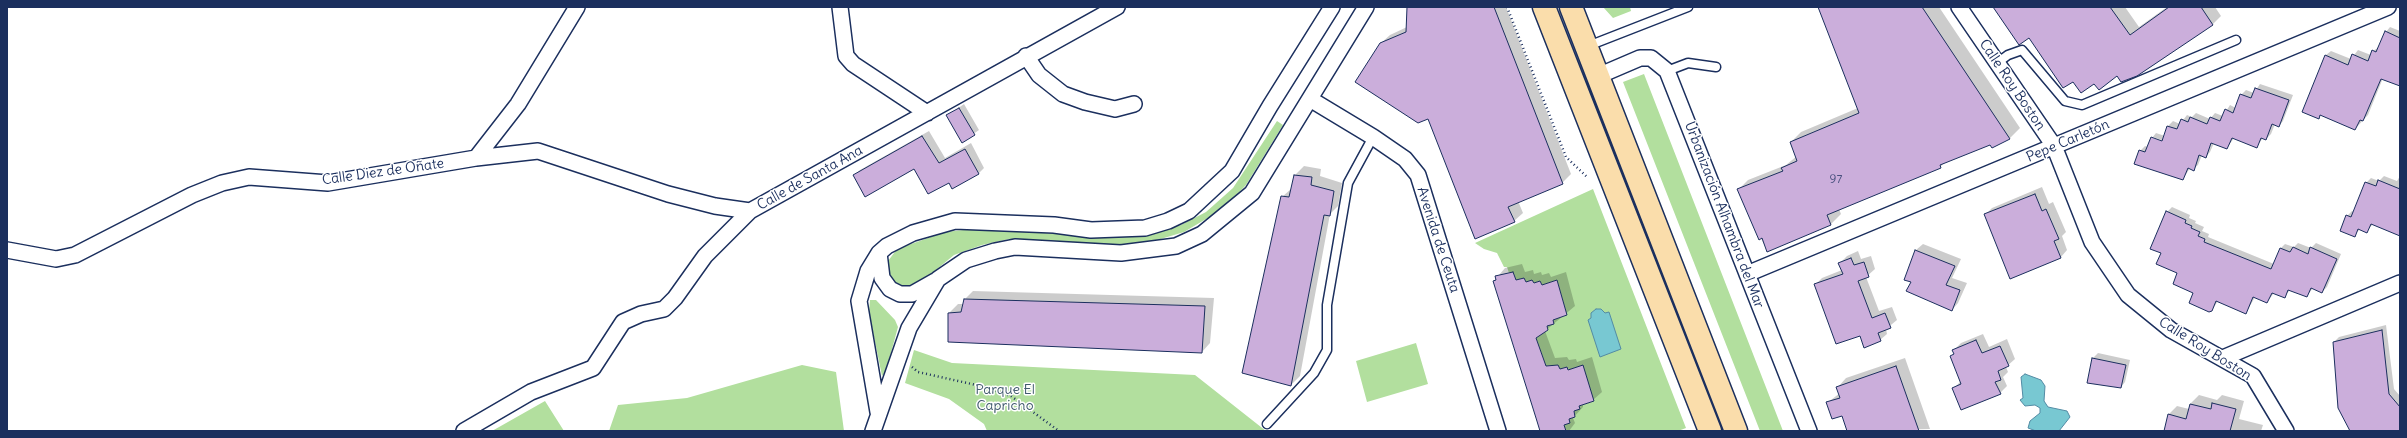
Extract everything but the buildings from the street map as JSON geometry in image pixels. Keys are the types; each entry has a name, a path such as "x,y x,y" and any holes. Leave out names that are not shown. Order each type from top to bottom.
{"main road":[{"path":"1544,7 1710,431"},
{"path":"1571,7 1736,431"}],"street":[{"path":"476,158 518,104 577,7"},
{"path":"840,7 846,56 853,64 927,113"},
{"name":"Calle de Santa Ana","path":"476,158 538,151 668,194 715,206 750,211 927,113 1026,56 1117,7"},
{"path":"878,412 859,301 868,271 879,253 887,246 913,233 955,221 1047,225 1091,230 1145,228 1168,221 1189,211 1232,171 1270,106 1332,7"},
{"path":"879,253 882,278 890,289 900,294 917,292 966,260 995,251 1015,247 1121,253 1176,246 1202,234 1252,193 1366,7"},
{"name":"Calle Roy Boston","path":"1959,7 2054,146 2092,242 2128,295 2172,330 2253,376 2286,431"},
{"name":"Pepe Carletón","path":"1747,274 2388,7"},
{"path":"1026,56 1039,75 1063,94 1085,102 1115,109 1134,104"},
{"name":"Urbanización Alhambra del Mar","path":"1598,76 1640,58 1651,58 1667,71 1809,431"},
{"name":"Avenida de Ceuta","path":"1310,99 1373,136 1405,159 1418,175 1498,431"},
{"name":"Calle Diez de Oñate","path":"7,250 56,259 75,255 192,195 222,183 249,176 328,183 476,158"},
{"path":"464,431 531,392 593,368 624,322 641,314 664,309 675,298 705,256 750,211"},
{"path":"873,431 878,412 908,328 938,279"},
{"path":"2223,358 2400,283"}],"lane":[{"path":"1586,47 1688,7"},
{"path":"1997,63 2008,55 2022,50 2065,101 2082,105 2236,40"},
{"path":"1667,71 1688,62 1716,67"},
{"path":"1267,424 1314,373 1327,350 1327,305 1348,184 1373,136"}],"path":[{"path":"898,356 918,372 985,387 1011,396 1059,431"}],"green space":[{"path":"1603,7 1630,7 1631,11 1613,18"},
{"path":"1644,74 1783,431 1760,431 1623,82"},
{"path":"1277,121 1283,125 1246,185 1223,209 1184,232 1154,241 1119,246 1009,239 982,245 954,255 919,284 906,288 896,285 888,274 888,261 897,249 945,232 972,229 1097,236 1135,236 1152,234 1181,225 1206,212 1233,188"},
{"path":"1593,189 1686,428 1678,431 1566,431 1564,425 1570,423 1569,419 1575,417 1574,411 1580,409 1579,406 1594,401 1567,367 1560,369 1558,365 1546,366 1536,338 1548,330 1547,326 1554,324 1553,320 1567,315 1557,280 1542,285 1540,281 1534,283 1526,282 1524,278 1516,280 1513,272 1509,273 1507,267 1504,267 1497,253 1484,249 1475,243"},
{"path":"870,300 876,300 895,320 898,327 886,371 882,376 869,312"},
{"path":"1416,343 1428,384 1367,402 1356,361"},
{"name":"Parque El Capricho","path":"914,350 952,363 1195,375 1266,431 987,431 984,424 949,399 905,383"},
{"path":"802,365 836,372 844,431 609,431 618,405 687,398"},
{"path":"545,401 564,431 492,431"}],"water":[{"path":"1596,309 1601,309 1605,313 1609,312 1621,349 1600,357 1588,320 1591,318 1591,313"},
{"path":"2025,374 2041,380 2045,386 2044,401 2048,407 2067,411 2070,417 2059,431 2036,431 2028,428 2030,421 2040,413 2040,408 2035,405 2025,406 2020,400 2023,398 2021,377"}]}
